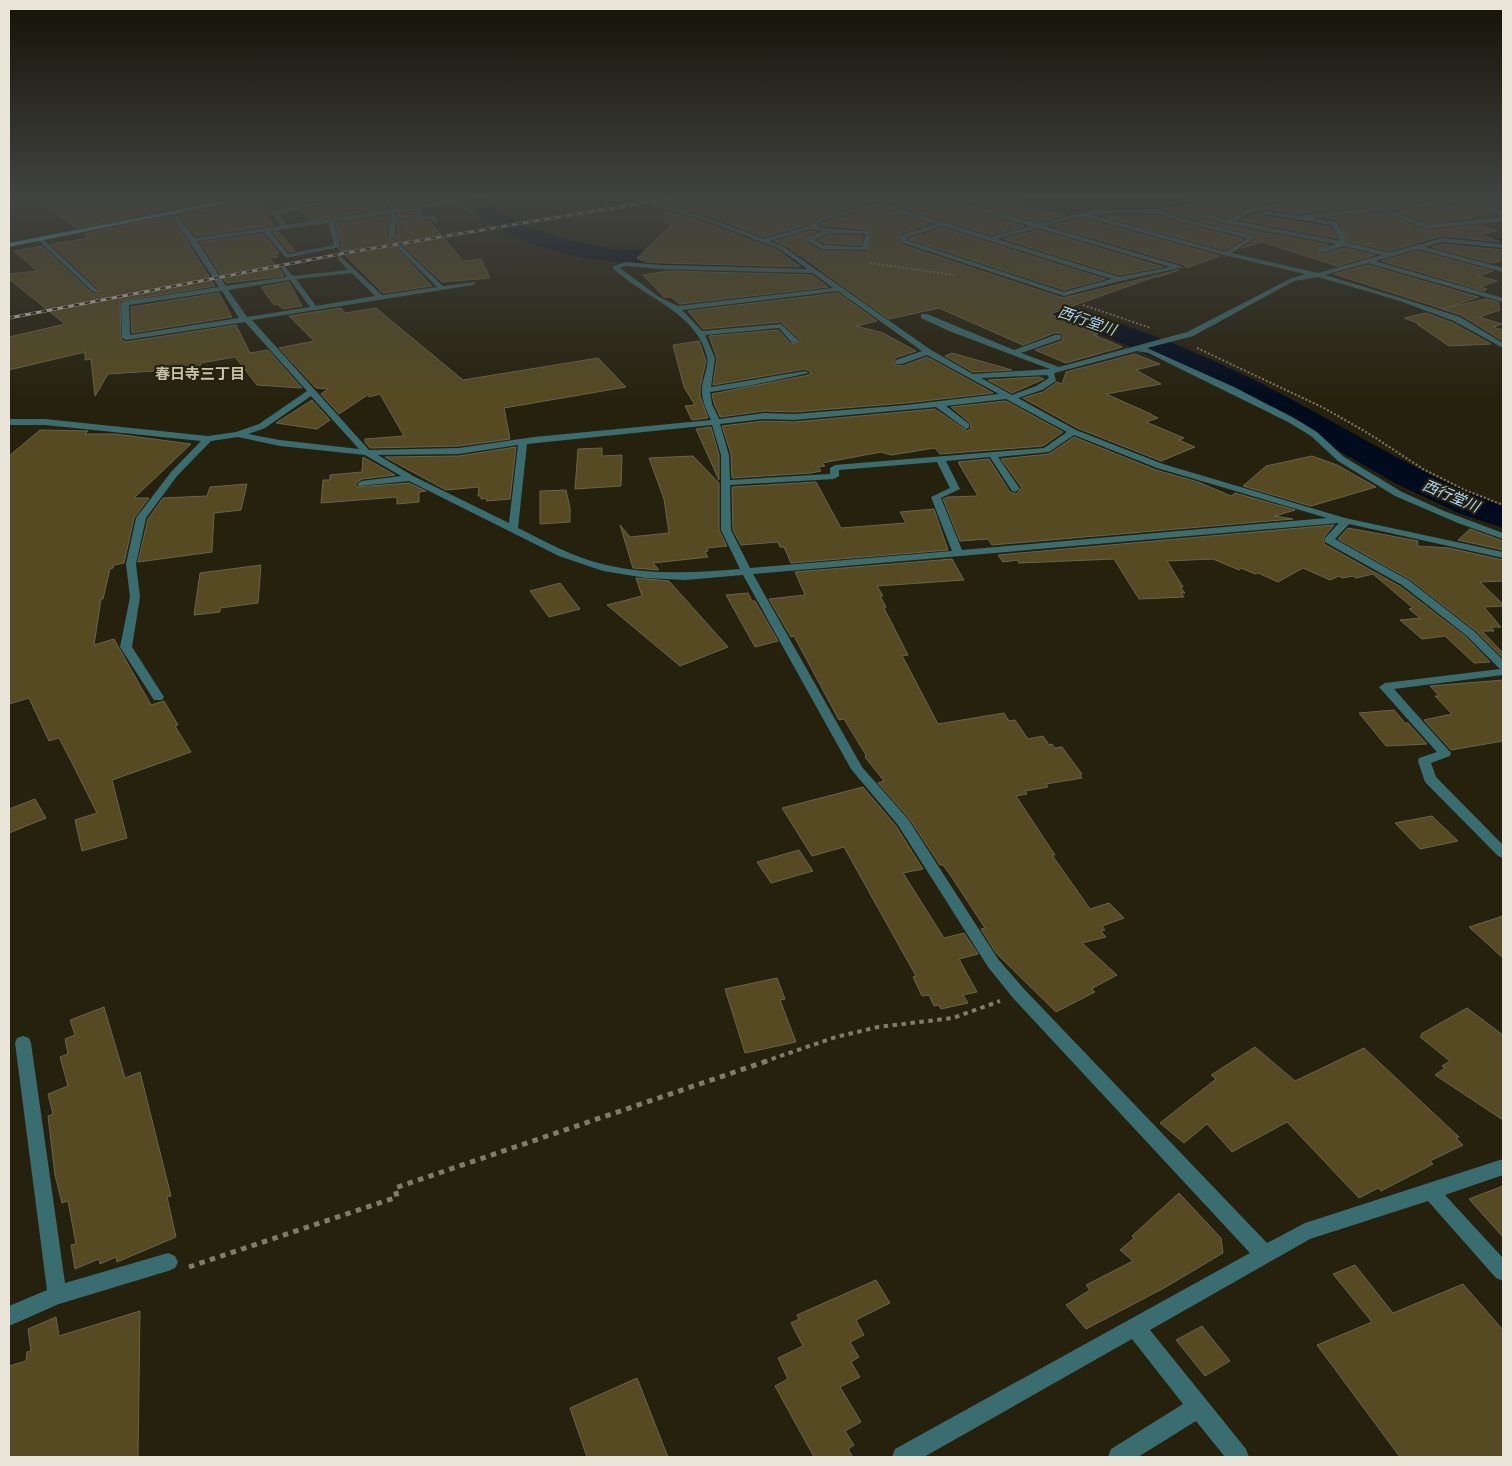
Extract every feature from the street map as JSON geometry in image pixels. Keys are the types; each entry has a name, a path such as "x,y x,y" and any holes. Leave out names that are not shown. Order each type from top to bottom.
{"street":[{"path":"67,264 95,291"},
{"path":"208,264 242,317 248,320 367,453 410,478 563,554 603,568 646,575 685,577 1345,520"},
{"path":"347,264 381,298"},
{"path":"418,264 442,288"},
{"path":"624,264 615,267 657,298 677,308 700,333 711,358 706,390 708,404 716,423 725,455 726,530 746,571 857,769 903,822 994,963 1019,994 1265,1255"},
{"path":"630,264 662,267 813,270"},
{"path":"805,264 928,352 1073,432 1160,466 1345,520 1503,555"},
{"path":"974,264 1064,294 1119,279 1181,267 1172,264"},
{"path":"1072,264 1119,279"},
{"path":"1270,264 1318,276 1457,319 1503,346"},
{"path":"973,376 1050,372 1190,334 1292,280 1306,276 1318,276 1357,264"},
{"path":"1381,264 1503,300"},
{"path":"1483,264 1503,270"},
{"path":"284,268 314,309"},
{"path":"353,270 291,277 125,303 126,338 473,283"},
{"path":"677,308 839,289"},
{"path":"924,316 952,329 1059,370"},
{"path":"700,333 781,326 795,341"},
{"path":"1015,352 1058,337"},
{"path":"1138,348 1150,351 1283,415 1313,433 1340,458 1376,481 1471,525 1503,536"},
{"path":"899,362 928,352"},
{"path":"238,434 280,443 367,453 459,451 524,442 716,423 764,416 794,417 1008,397 1039,388 1053,379 1050,372"},
{"path":"706,390 805,373"},
{"path":"9,422 45,422 208,439 238,434 262,426 313,391"},
{"path":"938,404 966,426"},
{"path":"725,483 834,476 835,468 1046,450 1073,432"},
{"path":"158,697 126,647 135,597 130,564 141,518 174,474 208,439"},
{"path":"513,529 524,442"},
{"path":"992,454 1015,490"},
{"path":"940,458 955,488 936,497 958,553"},
{"path":"362,484 410,478"},
{"path":"1345,520 1329,540 1406,583 1471,634 1503,666"},
{"path":"1503,672 1385,687 1445,753 1424,761 1430,779 1503,854"},
{"path":"23,1043 57,1296"},
{"path":"903,1457 1305,1232 1503,1167"},
{"path":"1431,1192 1503,1272"},
{"path":"9,1316 57,1296 168,1262"},
{"path":"1135,1327 1238,1457"},
{"path":"1119,1457 1198,1407"}],"path":[{"path":"1173,338 1324,408 1423,469 1465,490 1503,505"},
{"path":"168,1262 178,1271 245,1250 397,1197 395,1188 836,1037 878,1027 953,1018 1019,994"}],"building":[{"path":"29,264 62,264 92,293 97,294 98,289 72,264 201,264 215,286 120,301 121,340 126,342 236,325 250,353 268,350 302,388 257,385 235,357 201,363 199,368 108,374 95,396 91,359 85,360 85,352 9,370 9,337 65,324 9,279 9,274 37,271"},
{"path":"214,264 275,264 284,276 226,283"},
{"path":"354,264 412,264 432,286 383,293"},
{"path":"423,264 484,264 490,278 442,282"},
{"path":"711,264 797,264 801,267"},
{"path":"812,264 962,264 1063,298 1179,270 1050,314 1098,334 1094,335 1122,347 1066,363 1035,350 1062,341 1063,335 1061,333 1054,333 1023,345 939,308 889,319"},
{"path":"986,264 1058,264 1105,279 1064,290"},
{"path":"1085,264 1154,264 1163,267 1119,275"},
{"path":"1183,264 1196,264 1186,268"},
{"path":"1394,264 1468,264 1493,271 1478,276 1497,281 1480,287 1487,289 1484,291"},
{"path":"1368,265 1479,297 1443,309 1334,274"},
{"path":"668,271 812,275 828,287 680,304 671,297 664,297 643,275"},
{"path":"289,282 302,306 283,309 277,304 274,305 261,287"},
{"path":"219,293 232,317 132,333 131,307"},
{"path":"838,293 877,321 856,326 883,333 916,351 895,358 895,365 903,366 927,357 993,393 906,403 794,412 764,411 720,417 712,394 809,375 811,372 805,369 713,385 717,358 709,336 778,330 791,344 801,341 781,322 703,329 688,311"},
{"path":"1486,299 1498,302 1500,310 1479,317 1502,324 1493,327 1503,330 1503,341 1461,315 1442,309"},
{"path":"341,308 345,313 376,308 463,380 598,358 626,387 504,408 510,439 459,446 370,448 365,439 404,436 380,394 369,397 369,394 339,414 321,394 328,389 316,388 279,348 314,341 289,316"},
{"path":"1426,313 1453,323 1491,344 1449,346 1417,324 1420,324 1404,318"},
{"path":"699,341 706,361 700,387 700,396 708,418 692,420 685,406 695,405 684,387 673,345"},
{"path":"952,353 1012,370 973,372 945,356"},
{"path":"1135,354 1160,364 1136,370 1161,384 1106,394 1158,418 1146,422 1184,438 1179,440 1195,447 1161,461 1077,428 1023,398 1043,392 1057,382 1062,384 1066,372"},
{"path":"1039,377 1044,379 1012,393 988,380"},
{"path":"312,400 330,420 317,429 276,423"},
{"path":"1006,401 1063,432 1043,446 940,454 935,448 891,455 881,452 822,463 825,466 818,467 821,471 811,473 732,478 731,454 722,426 764,421 794,422 935,409 967,431 971,429 970,423 951,407"},
{"path":"711,427 719,455 719,480 696,429"},
{"path":"40,430 88,431 85,434 115,434 191,444 134,498 149,498 134,518 124,563 114,565 110,569 103,599 101,599 94,645 114,639 151,705 164,701 178,725 175,726 191,752 112,780 127,838 82,851 75,820 97,813 59,738 49,741 29,698 9,704 9,456"},
{"path":"1074,437 1156,470 1198,482 1231,496 1235,493 1295,510 1275,516 1293,519 992,545 988,539 960,541 943,499 948,497 978,496 958,462 989,459 1010,492 1016,494 1022,488 1001,459 1049,454"},
{"path":"516,447 510,499 486,501 487,498 481,499 481,496 478,496 479,487 446,490 385,457 459,456"},
{"path":"602,448 602,456 622,455 621,486 575,489 578,449"},
{"path":"693,456 719,483 719,530 727,546 707,548 708,551 705,552 708,557 653,563 659,570 633,568 620,525 630,537 669,533 664,499 649,458"},
{"path":"1312,456 1337,465 1376,487 1311,506 1243,486 1266,466"},
{"path":"363,457 395,475 362,479 355,484 358,487 409,483 426,491 419,492 419,502 397,504 397,497 321,503 323,480 330,480 330,475 362,472"},
{"path":"816,482 841,528 906,523 900,512 934,509 948,550 791,563 784,547 780,547 778,542 741,545 733,530 732,487"},
{"path":"247,484 241,510 214,513 212,552 138,562 148,519 163,498 207,496 210,487"},
{"path":"566,490 570,508 570,522 540,524 540,491"},
{"path":"1334,525 1324,537 1324,544 1401,587 1466,637 1490,662 1474,663 1445,636 1422,639 1400,620 1420,618 1409,609 1413,608 1373,574 1356,578 1353,576 1342,578 1339,576 1330,580 1303,568 1278,582 1258,573 1255,574 1241,568 1239,570 1213,559 1167,561 1183,587 1180,587 1185,593 1181,593 1184,597 1139,599 1114,559 1019,563 1017,560 1003,562 998,555"},
{"path":"1348,528 1418,541 1417,546 1449,548 1503,560 1503,581 1480,582 1503,604 1503,606 1484,607 1501,627 1491,627 1494,631 1482,631 1503,653 1503,658 1476,631 1411,580 1338,539"},
{"path":"1470,529 1503,541 1503,550 1458,540"},
{"path":"952,559 964,580 877,586 883,596 880,596 886,607 884,608 908,655 902,656 938,724 1004,713 1009,721 1015,720 1028,739 1043,736 1049,745 1052,744 1054,748 1062,747 1082,774 1080,775 1082,778 1046,784 1048,787 1025,791 1027,794 1016,796 1055,855 1052,855 1090,909 1109,903 1124,918 1102,926 1105,930 1101,931 1106,937 1082,943 1117,975 1091,989 1095,992 1056,1012 996,953 981,929 985,928 951,876 943,865 940,865 909,818 878,783 884,781 865,757 866,755 844,719 839,720 794,636 791,637 769,599 805,595 795,572"},
{"path":"261,565 258,603 220,608 220,612 194,615 200,573"},
{"path":"636,578 669,581 728,647 680,666 607,605 642,596"},
{"path":"560,583 580,609 549,617 530,591"},
{"path":"748,593 752,601 755,601 778,641 755,647 726,595"},
{"path":"1503,680 1503,741 1451,750 1424,720 1452,714 1435,696 1439,696 1430,686"},
{"path":"1394,710 1427,744 1386,746 1359,713"},
{"path":"863,787 896,826 923,869 903,873 944,938 964,933 978,954 959,959 977,992 963,995 968,1003 941,1009 939,1005 934,1006 929,995 922,996 913,977 916,976 844,847 812,856 782,808"},
{"path":"35,799 46,818 9,833 9,809"},
{"path":"1432,816 1458,841 1420,849 1395,823"},
{"path":"799,850 813,871 771,883 757,862"},
{"path":"1503,916 1503,958 1469,927"},
{"path":"777,978 785,999 780,1000 796,1042 745,1053 725,989"},
{"path":"104,1007 125,1078 140,1072 171,1196 167,1197 176,1237 117,1262 116,1257 100,1264 99,1259 75,1269 71,1245 76,1244 68,1201 62,1203 55,1175 48,1116 53,1114 48,1094 68,1086 60,1057 68,1054 65,1039 75,1035 70,1020"},
{"path":"1467,1008 1503,1035 1503,1120 1435,1075 1445,1068 1442,1066 1450,1061 1420,1037 1422,1036 1421,1034"},
{"path":"1255,1047 1295,1081 1364,1048 1459,1137 1456,1138 1463,1145 1430,1161 1433,1164 1381,1191 1378,1188 1359,1198 1287,1122 1232,1152 1207,1124 1184,1143 1160,1123 1216,1079 1211,1075"},
{"path":"1503,1186 1503,1237 1469,1199"},
{"path":"1179,1193 1221,1238 1223,1253 1164,1288 1086,1329 1066,1305 1090,1290 1086,1285 1133,1261 1120,1250 1134,1238 1132,1236"},
{"path":"1355,1265 1393,1313 1463,1284 1503,1330 1503,1457 1400,1457 1317,1345 1372,1322 1333,1274"},
{"path":"876,1280 890,1303 856,1320 864,1335 850,1342 859,1357 851,1362 860,1377 840,1387 861,1422 845,1431 854,1445 848,1449 853,1457 814,1457 775,1386 788,1379 778,1358 803,1346 791,1323 799,1319 797,1315"},
{"path":"140,1311 138,1457 9,1457 9,1366 26,1361 27,1352 31,1351 28,1329 56,1317 59,1336"},
{"path":"1202,1326 1230,1361 1205,1376 1176,1340"},
{"path":"637,1378 668,1457 587,1457 570,1408"}],"waterway":[{"name":"西行堂川","path":"815,264 873,270"},
{"name":"西行堂川","path":"999,295 1041,306 1103,327 1232,380 1376,460 1438,492 1503,518"}],"railway":[{"path":"9,318 286,264"}],"district":[{"name":"春日寺三丁目","path":"200,374"}]}
